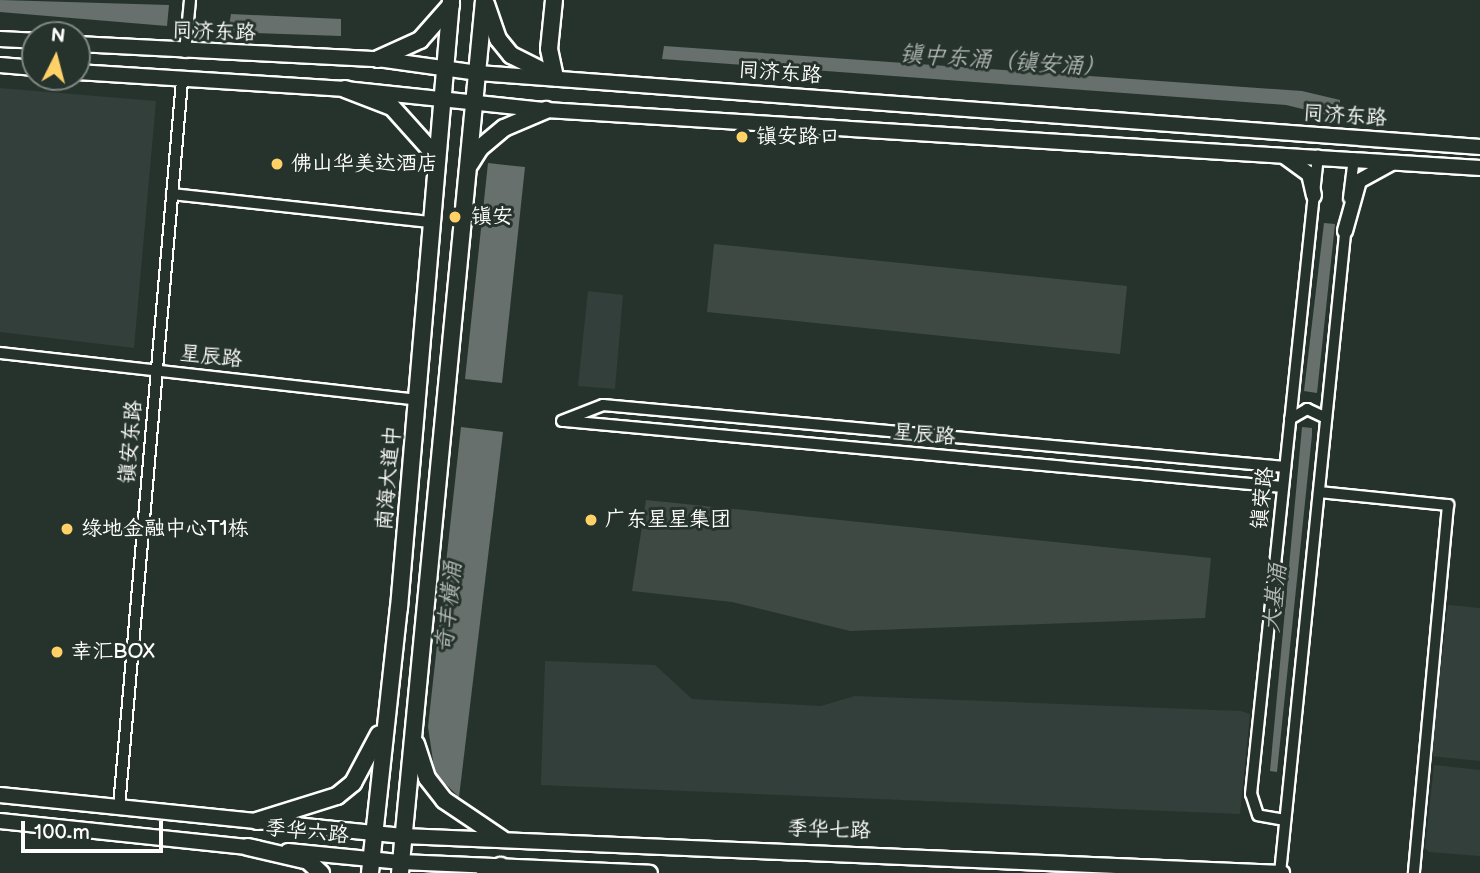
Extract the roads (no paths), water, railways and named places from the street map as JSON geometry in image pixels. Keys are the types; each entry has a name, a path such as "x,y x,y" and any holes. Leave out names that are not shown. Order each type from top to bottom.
{"highway":[{"path":"400,868 485,0"},
{"path":"485,0 498,38 511,55 555,77"},
{"path":"554,0 549,49 555,77"},
{"path":"378,59 420,40 451,2"},
{"name":"南海大道中","path":"371,866 400,588 451,2"},
{"path":"345,89 392,107 436,156"},
{"path":"469,166 480,148 504,128 546,110"},
{"path":"400,588 407,595 426,598"},
{"path":"257,821 337,796 353,783 370,758 386,719"},
{"path":"413,723 427,778 444,800 502,839"},
{"path":"248,847 308,861 321,873"},
{"path":"485,873 500,866"}],"main road":[{"path":"0,39 21,40"},
{"name":"同济东路","path":"91,45 185,52 378,59 478,73 1480,147"},
{"path":"0,65 21,67"},
{"name":"同济东路","path":"91,73 182,81 345,89 475,105 546,110 1354,158 1480,168"},
{"path":"1283,155 1308,174 1314,195"},
{"path":"1345,231 1359,181 1391,163"},
{"name":"季华六路","path":"0,795 375,833"},
{"name":"季华六路","path":"0,821 248,847 400,868"},
{"name":"季华七路","path":"375,833 1281,873"},
{"path":"400,868 500,866 650,873"}],"street":[{"path":"185,52 190,0"},
{"name":"镇安东路","path":"119,807 182,81"},
{"name":"镇荣路","path":"1285,820 1258,815 1251,794 1318,156"},
{"path":"1281,873 1354,158"},
{"path":"172,194 431,222"},
{"name":"星辰路","path":"0,353 417,400"},
{"name":"星辰路","path":"1283,487 562,421 603,405 1285,467"},
{"path":"1290,419 1307,409 1326,418"},
{"path":"1319,492 1448,505 1413,873"}],"water":[{"path":"0,0 169,5 167,26 0,12"},
{"path":"231,14 341,19 341,36 228,32"},
{"path":"664,46 1302,91 1340,100 1340,118 1286,105 662,59"},
{"path":"488,163 525,167 502,383 465,379"},
{"path":"1324,223 1335,224 1317,393 1304,391"},
{"name":"奇丰横涌","path":"461,427 503,432 459,797 435,774 428,727"},
{"path":"1302,427 1312,428 1312,435 1277,772 1270,771"}],"place":[{"name":"镇安路口","path":"742,137"},
{"name":"佛山华美达酒店","path":"277,164"},
{"name":"镇安","path":"455,217"},
{"name":"广东星星集团","path":"591,520"},
{"name":"绿地金融中心T1栋","path":"67,529"},
{"name":"幸汇BOX","path":"57,652"}],"water label":[{"name":"镇中东涌（镇安涌）","path":"1003,61"},
{"name":"大基涌","path":"1275,598"}]}
